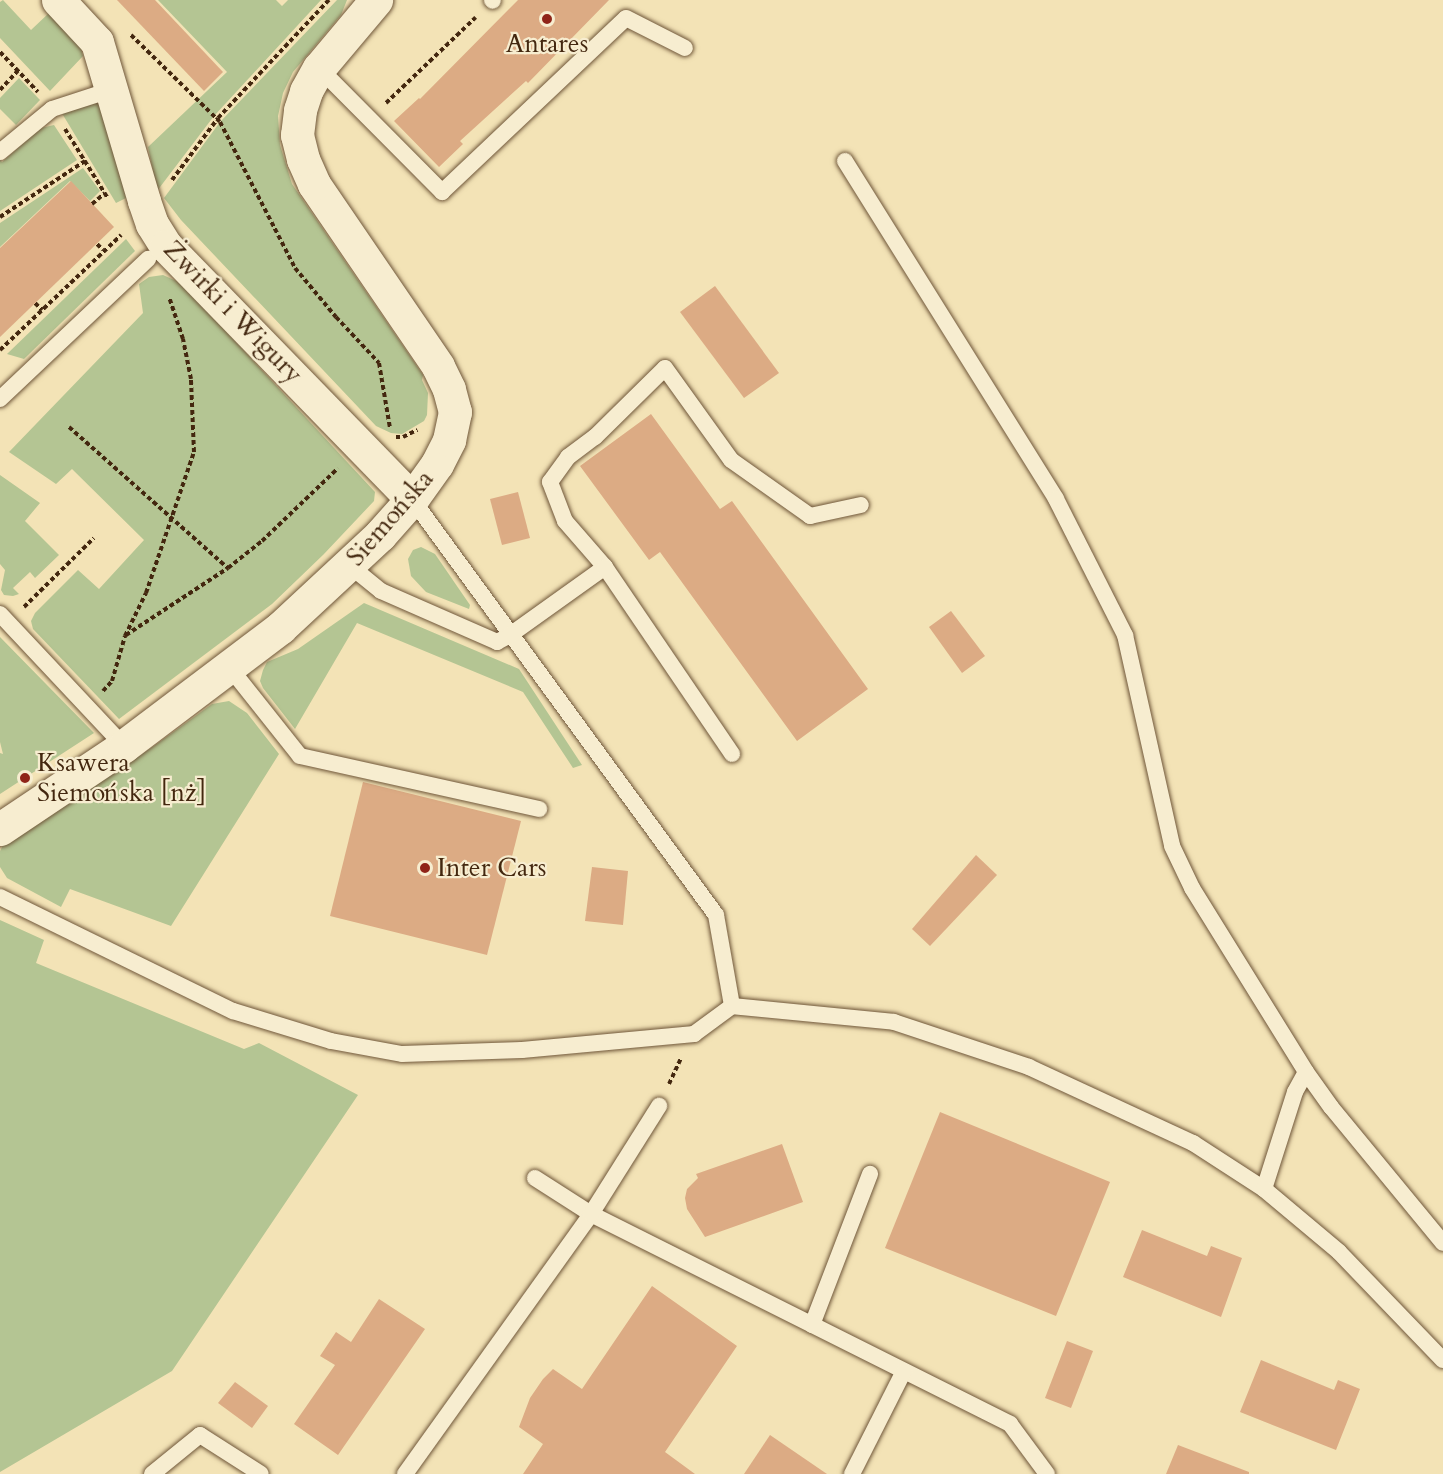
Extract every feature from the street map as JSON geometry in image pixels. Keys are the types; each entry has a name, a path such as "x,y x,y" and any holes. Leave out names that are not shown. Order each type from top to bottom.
{"street":[{"name":"Żwirki i Wigury","path":"58,0 97,42 152,224 166,246 412,499"},
{"name":"Siemońska","path":"0,829 124,746 280,628 349,565 412,499 437,464 449,440 455,412 449,389 438,366 314,184 303,159 297,135 300,110 306,91 319,68 376,0"}],"lane":[{"path":"319,68 442,192 626,18 685,48"},
{"path":"0,152 52,109 111,90"},
{"path":"845,160 1056,499 1125,635 1172,846 1192,888 1305,1072 1443,1244"},
{"path":"0,399 148,259"},
{"path":"732,754 605,567 565,521 550,482 568,457 595,437 665,368 731,460 810,516 861,505"},
{"path":"412,499 716,915 732,1006"},
{"path":"349,565 381,591 497,642 605,567"},
{"path":"4,619 124,746"},
{"path":"230,668 300,756 539,809"},
{"path":"0,897 233,1011 331,1041 402,1053 522,1050 694,1034 732,1006 894,1022 1029,1067 1193,1143 1263,1189 1339,1252 1443,1360"},
{"path":"1263,1189 1295,1092 1305,1072"},
{"path":"405,1474 591,1214 659,1106"},
{"path":"812,1325 870,1174"},
{"path":"535,1178 591,1214 1010,1424 1047,1474"},
{"path":"852,1474 904,1371"},
{"path":"152,1474 200,1435 261,1474"}],"path":[{"path":"167,188 218,118 329,0"},
{"path":"370,118 493,0"},
{"path":"126,31 218,118 295,268 379,363 391,437"},
{"path":"0,52 52,109 109,200"},
{"path":"0,90 18,71"},
{"path":"0,217 85,161"},
{"path":"92,204 105,193"},
{"path":"0,350 127,229 148,259 166,272 167,291 183,339 195,415 194,452 146,593 125,636 112,681 90,709"},
{"path":"97,244 103,250"},
{"path":"35,303 42,310"},
{"path":"69,427 228,568"},
{"path":"125,636 228,568 262,541 343,463"},
{"path":"4,619 94,538"},
{"path":"659,1106 694,1034"}],"green space":[{"path":"3,0 31,30 49,13 80,45 83,56 50,91 0,38 0,2"},
{"path":"158,0 276,0 282,6 288,0 321,0 214,116 157,191 148,147 227,72"},
{"path":"337,0 347,0 341,15 293,72 283,93 278,116 280,145 292,184 423,375 422,380 428,393 427,415 424,421 402,434 391,433 376,426 181,220 164,198 220,122"},
{"path":"19,78 40,100 16,125 0,109 0,98"},
{"path":"83,103 103,103 126,198 116,203 60,110"},
{"path":"54,125 77,160 0,211 0,160 2,162 41,128"},
{"path":"83,168 100,191 90,201 70,181 0,247 0,223"},
{"path":"126,239 135,251 24,359 7,354"},
{"path":"163,275 181,283 375,492 374,501 272,604 119,719 33,629 31,621 35,613 78,570 99,589 144,540 72,469 56,484 9,452 143,313 139,284 149,277"},
{"path":"0,475 40,503 25,521 59,555 35,578 30,572 13,588 19,594 13,596 4,595 1,590 5,570 0,564"},
{"path":"421,547 435,554 470,605 469,609 426,592 411,576 408,559 413,550"},
{"path":"364,603 519,669 582,765 573,768 523,692 357,623 295,729 260,681 267,662 298,649"},
{"path":"0,637 94,733 0,794 0,753 3,754 0,742"},
{"path":"229,701 247,713 279,754 171,926 70,889 61,907 7,878 0,867 0,851 3,845 154,746 212,704"},
{"path":"0,920 44,940 36,963 244,1049 259,1043 358,1095 172,1371 0,1472"}],"building":[{"path":"117,0 155,0 223,72 204,91"},
{"path":"518,0 609,0 528,83 526,81 460,141 463,144 439,167 394,121 420,99"},
{"path":"71,181 114,227 0,337 0,248"},
{"path":"715,286 779,373 744,398 680,312"},
{"path":"651,414 720,509 732,501 868,689 797,741 660,552 649,560 580,466"},
{"path":"518,492 530,538 502,545 490,499"},
{"path":"951,611 985,656 962,673 929,627"},
{"name":"Inter Cars","path":"363,782 521,821 487,955 330,916"},
{"path":"976,855 997,875 930,946 912,929"},
{"path":"592,867 628,871 623,925 585,921"},
{"path":"940,1112 1110,1182 1056,1316 885,1248"},
{"path":"782,1144 803,1202 705,1237 687,1209 685,1198 687,1189 698,1178 696,1174"},
{"path":"1142,1230 1207,1256 1211,1246 1242,1258 1221,1317 1123,1277"},
{"path":"652,1286 737,1346 665,1452 695,1474 523,1474 543,1444 519,1427 530,1398 543,1379 553,1369 582,1389"},
{"path":"379,1299 425,1329 338,1455 294,1424 335,1365 320,1356 336,1332 351,1342"},
{"path":"1067,1341 1093,1351 1071,1408 1045,1398"},
{"path":"1261,1360 1334,1390 1338,1380 1360,1389 1336,1450 1240,1412"},
{"path":"235,1382 268,1406 252,1428 218,1403"},
{"path":"770,1435 827,1474 744,1474"},
{"path":"1178,1445 1249,1472 1249,1474 1166,1474"}],"place":[{"name":"Antares","path":"547,19"},
{"name":"Ksawera Siemońska [nż]","path":"25,778"},
{"name":"Inter Cars","path":"425,868"}]}
